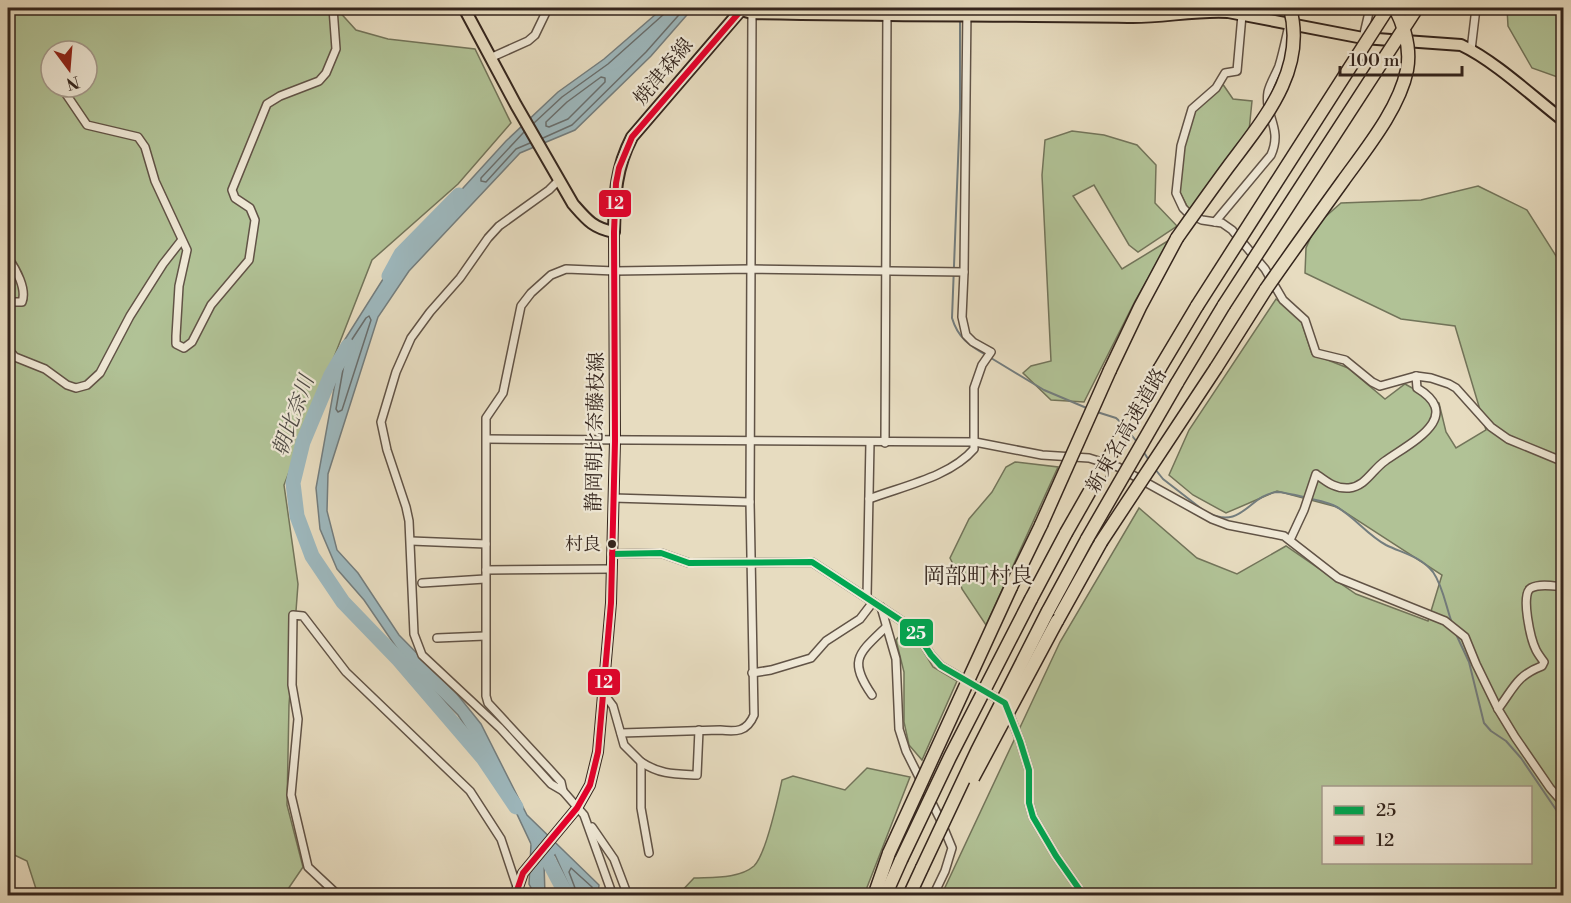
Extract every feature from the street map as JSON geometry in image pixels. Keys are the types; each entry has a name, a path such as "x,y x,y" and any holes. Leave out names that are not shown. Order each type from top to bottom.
{"highway":[{"path":"874,896 889,853 1140,307 1177,238 1265,118 1284,86 1294,46 1293,19 1290,8"},
{"name":"新東名高速道路","path":"885,896 961,736 1066,533 1197,306 1388,8"},
{"path":"922,868 1101,542 1266,289 1366,149 1397,98 1408,61 1404,31 1395,8"},
{"name":"新東名高速道路","path":"909,896 977,751 1087,539 1224,305 1417,8"}],"main road":[{"path":"464,8 573,204 599,229 614,232"},
{"path":"745,10 967,11 1136,17 1211,9 1363,38 1461,45 1471,50 1563,121"},
{"name":"焼津森線","path":"614,232 616,183 624,152 632,137 745,10"},
{"name":"静岡朝比奈藤枝線","path":"516,891 523,873 569,817 580,811 590,785 598,752 612,569 615,441 614,232"}],"street":[{"path":"69,99 87,125 138,137 145,147 155,181 187,250 179,286 176,336 176,344 184,348 192,342 211,305 249,260 255,220 250,208 235,198 232,190 267,104 280,96 319,81 326,73 336,49 333,8"},
{"path":"490,58 528,41 535,35 548,8"},
{"path":"1363,38 1370,8"},
{"path":"1471,50 1476,8"},
{"path":"621,733 699,730 736,732 750,724 754,715 745,10"},
{"path":"869,499 946,471 964,460 974,449 974,388 982,365 991,352 973,342 966,335 962,317 967,11"},
{"path":"885,443 887,12"},
{"path":"1242,15 1238,71 1225,73 1216,88 1192,108 1181,146 1176,193 1183,208 1189,214 1202,220 1222,223 1232,230 1265,269 1283,300 1305,320 1316,353 1345,360 1380,386 1416,376 1449,384 1456,388 1499,434 1563,462"},
{"path":"1215,222 1271,155 1276,132 1268,106 1268,92 1280,64 1289,25"},
{"path":"556,176 488,238 460,278 411,338 396,372 381,422 387,450 406,507 411,541 414,634 422,655 500,728 551,784 563,792 580,811 614,859 628,896"},
{"path":"8,349 15,357 45,369 67,385 76,388 87,385 100,373 130,315 163,264 182,241"},
{"path":"8,258 14,266 24,296 22,302 8,302"},
{"path":"563,792 561,782 488,703 486,696 486,417 503,393 521,306 531,293 556,272 566,269 964,272"},
{"path":"1290,540 1304,510 1316,474 1337,488 1360,485 1382,462 1431,428 1436,407 1434,400 1418,388 1416,376"},
{"path":"487,439 975,442 1042,455 1089,458 1118,467 1212,519 1228,525 1284,536 1338,578 1445,621 1465,637 1498,709 1526,754 1563,804"},
{"path":"8,442 10,453 8,471"},
{"path":"752,673 811,658 826,641 860,619 870,599 870,442"},
{"path":"613,498 750,502"},
{"path":"411,541 486,544"},
{"path":"612,554 662,553 689,563 812,562 914,628 941,666 1005,703 1029,770 1029,803 1033,818 1084,896"},
{"path":"486,570 612,569"},
{"path":"422,583 485,579"},
{"path":"1498,709 1517,681 1527,672 1542,666 1544,662 1536,649 1526,606 1526,594 1530,588 1540,585 1563,586"},
{"path":"881,607 896,658 898,718 906,751 952,848 945,871 933,896"},
{"path":"339,896 308,867 291,795 298,719 292,685 293,615 303,616 346,672 470,791 501,839 516,891"},
{"path":"872,695 860,677 858,667 860,656 886,627"},
{"path":"437,638 485,636"},
{"path":"604,694 613,706 624,745 653,770 666,774 697,775 699,730"},
{"path":"641,762 641,808 649,854"},
{"path":"580,811 613,896"},
{"path":"621,875 634,896"}],"green space":[{"path":"8,8 336,8 356,30 388,39 475,49 511,123 458,184 372,260 284,485 298,584 289,705 287,805 303,867 284,895 38,895 27,861 8,852"},
{"path":"1507,8 1563,8 1563,79 1532,68 1508,26"},
{"path":"1222,83 1233,99 1252,101 1249,131 1190,212 1179,190 1184,144 1197,105"},
{"path":"1072,131 1104,135 1137,145 1156,165 1155,203 1177,226 1138,252 1129,245 1094,185 1073,196 1122,269 1171,239 1135,301 1084,402 1051,400 1023,373 1031,366 1051,361 1042,175 1045,140"},
{"path":"1478,186 1527,210 1563,267 1563,895 941,896 1060,642 1139,508 1197,558 1237,574 1286,546 1356,594 1428,621 1442,575 1337,507 1277,491 1226,513 1193,495 1169,475 1189,430 1276,299 1301,320 1312,354 1348,368 1385,399 1405,384 1439,403 1446,432 1456,448 1486,430 1455,326 1401,319 1305,273 1306,248 1316,225 1341,203 1421,200"},
{"path":"1015,462 1058,467 986,625 962,589 950,558 969,519 992,492 1006,467"},
{"path":"907,627 933,667 957,681 922,760 909,745 904,722 904,672 896,640"},
{"path":"867,768 910,777 864,895 678,895 694,878 733,875 754,866 767,839 782,780 793,776 845,790"}],"water":[{"path":"663,8 693,8 651,56 575,130 520,153 409,271 378,317 328,474 327,511 337,550 358,573 399,635 457,694 481,724 527,815 599,885 598,895 573,895 555,855 544,863 545,895 535,895 529,884 531,844 507,793 458,715 409,666 364,600 337,569 320,529 316,488 342,344 390,268 506,141 558,92 604,59"}],"waterway":[{"path":"960,19 960,109 952,318 957,331 965,340 986,355"},
{"name":"朝比奈川","path":"389,276 401,254 459,195"},
{"name":"朝比奈川","path":"348,346 331,375 303,442 293,483 297,516 312,556 343,602 399,660 483,758 516,807"},
{"path":"991,358 1044,390 1089,409"},
{"path":"1097,412 1116,418 1124,425"},
{"path":"1129,432 1137,442"},
{"path":"1143,451 1150,462"},
{"path":"1155,469 1163,479 1203,510"},
{"path":"1208,513 1220,517 1237,515 1267,494 1277,492 1335,506 1379,541 1417,559 1428,567 1439,584 1452,623"},
{"path":"1455,632 1469,662 1484,723 1506,741 1521,758 1564,818"},
{"name":"朝比奈川","path":"539,843 567,896"}],"transit line":[{"name":"12","path":"515,896 523,873 577,808 590,785 598,752 611,603 615,441 614,232 616,183 619,168 632,137 743,8"},
{"name":"25","path":"612,554 661,553 689,563 812,562 914,629 941,666 1005,703 1029,770 1029,803 1033,817 1056,856 1084,896"}],"place":[{"name":"村良","path":"612,544"}],"district":[{"name":"岡部町村良","path":"978,576"}]}
